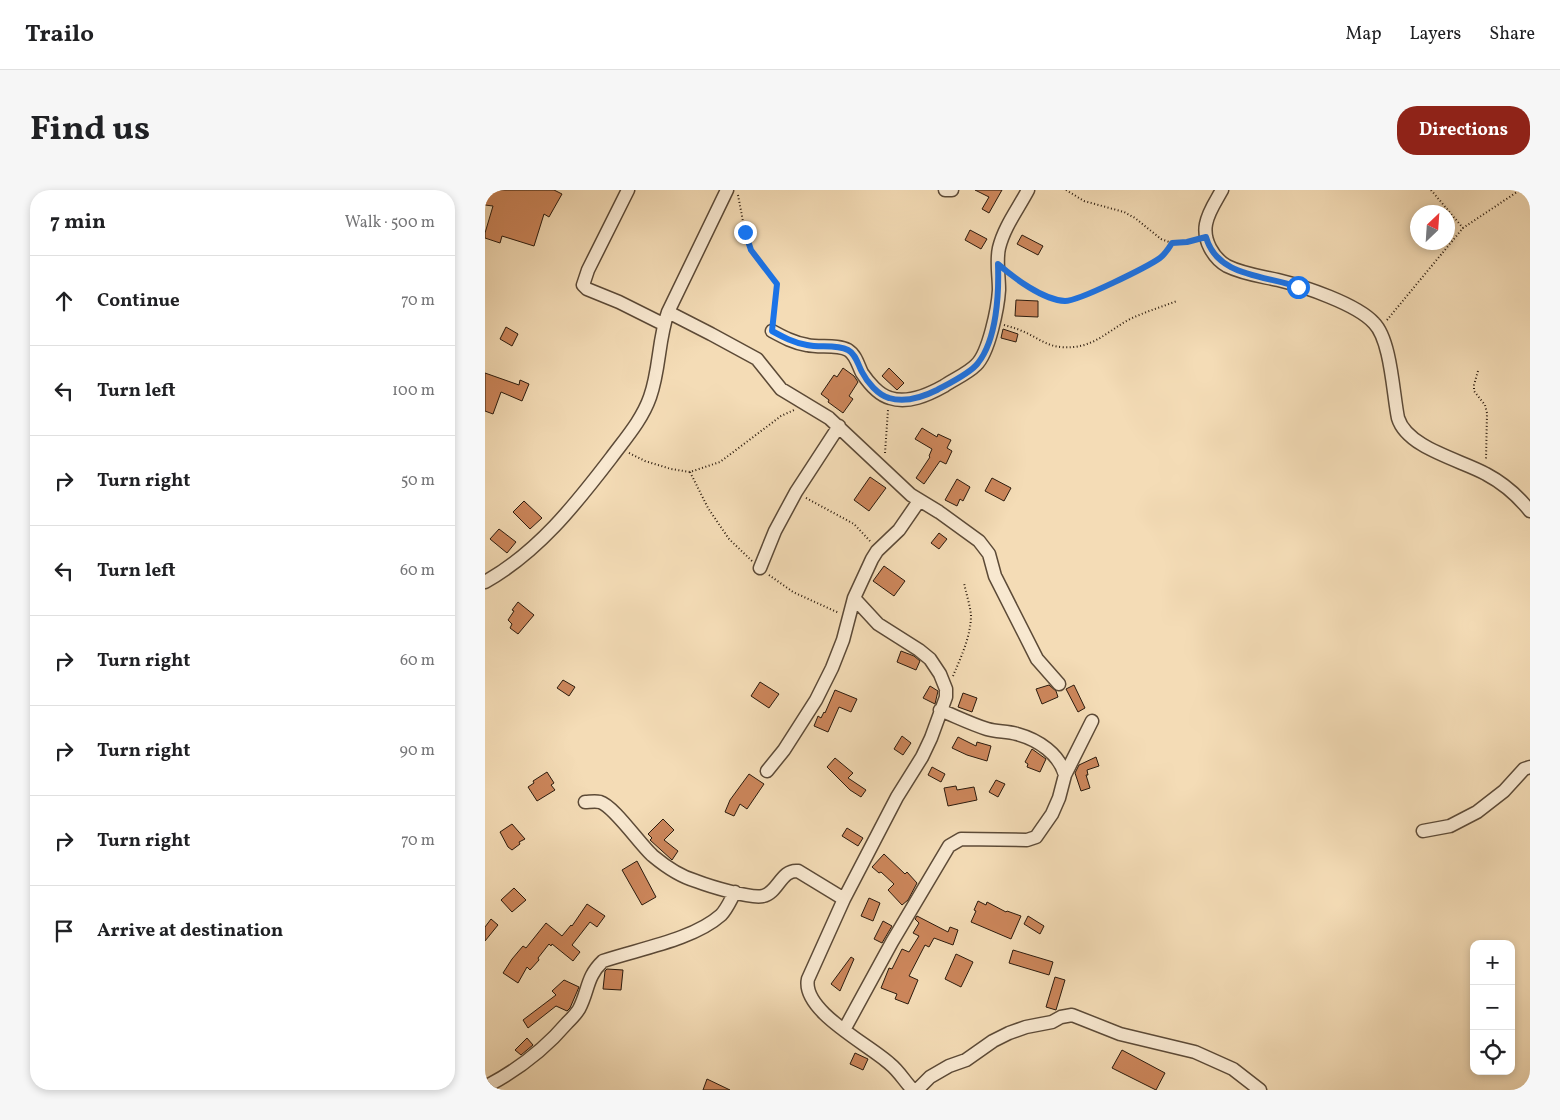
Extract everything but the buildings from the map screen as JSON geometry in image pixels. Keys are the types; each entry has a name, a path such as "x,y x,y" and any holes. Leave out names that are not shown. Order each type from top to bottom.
{"street":[{"path":"628,190 588,270 583,285 587,289 666,318 750,354 761,362 781,389 829,418 919,501 979,541 985,548 1003,593 1037,659 1059,684"},
{"path":"485,582 500,574 531,550 555,527 589,487 644,412 655,385 661,332 666,318 727,190"},
{"path":"945,190 952,190"},
{"path":"772,331 783,338 807,345 848,350 855,356 863,374 871,385 889,398 905,400 924,396 977,364 985,352 994,322 999,290 998,250 1003,235 1028,190"},
{"path":"1222,190 1208,216 1205,230 1211,250 1219,260 1239,271 1280,280 1331,297 1368,317 1379,330 1387,350 1396,411 1402,427 1413,438 1503,484 1530,511"},
{"path":"760,568 775,531 796,492 839,426"},
{"path":"767,771 784,750 816,700 832,668 843,640 854,598 877,551 899,530 919,501"},
{"path":"854,598 878,624 930,659 936,666 946,689 946,697 931,738 921,758 897,797 844,899 808,978 807,986 811,997 819,1008 891,1064 913,1090"},
{"path":"940,710 985,729 1018,734 1049,750 1060,761 1065,775"},
{"path":"845,1030 892,942 949,846 961,839 1027,840 1036,837 1057,806 1065,775 1092,721"},
{"path":"1423,831 1450,826 1477,812 1504,791 1524,769 1530,768"},
{"path":"585,802 599,802 606,805 652,856 694,881 735,892 762,896 772,892 787,873 792,870 798,871 844,899"},
{"path":"485,1087 505,1077 532,1057 558,1033 579,1009 594,970 603,961 683,936 703,927 722,914 735,892"},
{"path":"917,1090 930,1076 971,1058 1001,1037 1026,1027 1052,1022 1061,1017 1072,1015 1119,1034 1195,1052 1233,1069 1260,1090"}],"path":[{"path":"737,190 751,250 777,284 772,331"},
{"path":"1066,190 1084,201 1124,212 1135,218 1161,239 1172,243 1187,242 1206,237"},
{"path":"1431,190 1463,228"},
{"path":"1379,330 1463,228 1520,190"},
{"path":"998,264 1027,286 1065,301 1097,290 1145,267 1162,257 1172,243"},
{"path":"994,322 1023,331 1061,348 1090,343 1105,336 1136,316 1177,301"},
{"path":"1478,371 1474,391 1485,405 1488,425 1484,473"},
{"path":"882,468 889,398"},
{"path":"619,448 645,462 690,472 720,462 781,416 805,404"},
{"path":"796,492 854,524 865,534 877,551"},
{"path":"946,689 963,655 970,628 971,614 964,584"}],"route":[{"path":"745,232 751,250 777,284 772,331 783,338 807,345 848,350 855,356 863,374 871,385 889,398 905,400 924,396 941,388 977,364 985,352 994,322 999,290 998,264 1027,286 1065,301 1105,287 1145,267 1162,257 1172,243 1187,242 1206,237 1211,250 1226,265 1252,275 1280,280 1298,287"}]}
